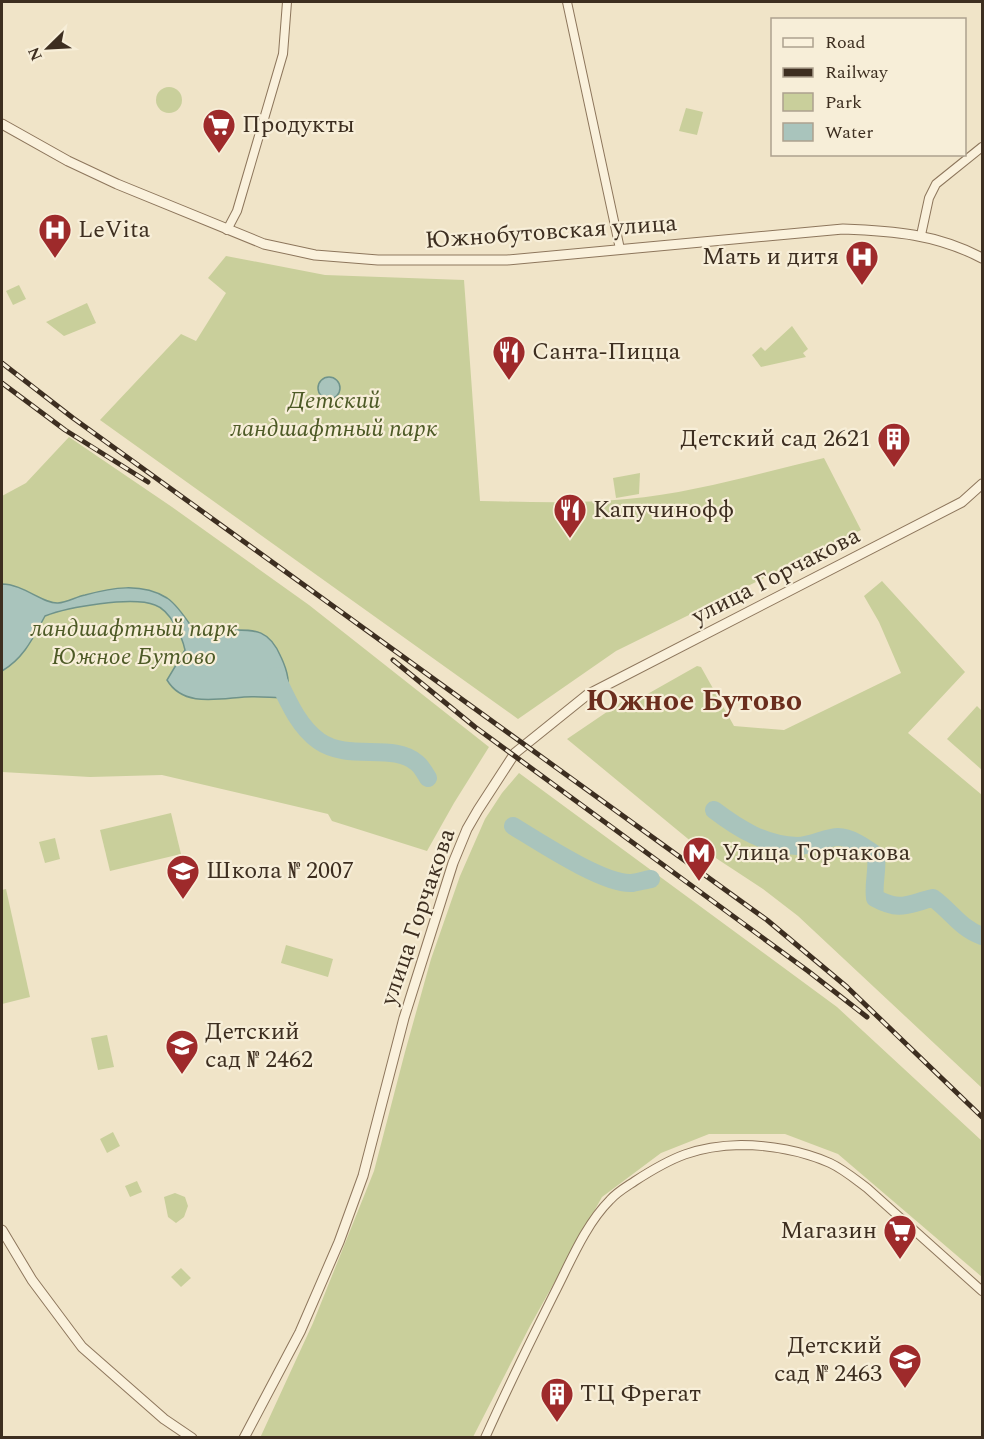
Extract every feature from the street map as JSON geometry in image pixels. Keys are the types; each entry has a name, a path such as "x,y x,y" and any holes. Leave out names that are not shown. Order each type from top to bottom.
{"street":[{"path":"227,230 237,211 283,54 287,2"},
{"path":"567,2 620,249"},
{"name":"Южнобутовская улица","path":"2,124 68,161 117,184 264,244 315,255 378,261 507,260 843,229 898,231 921,235 982,258"},
{"path":"921,235 929,198 936,184 982,147"},
{"name":"улица Горчакова","path":"244,1437 300,1332 343,1231 363,1176 404,1018 453,863 478,810 515,753 587,695 962,502 982,484"},
{"path":"485,1437 570,1262 595,1218 622,1190 658,1166 693,1150 725,1145 759,1145 794,1151 830,1163 867,1188 982,1290"},
{"path":"2,1230 32,1280 82,1347 164,1419 192,1437"}],"green space":[{"path":"169,87 178,91 182,100 178,109 169,113 160,109 156,100 160,91"},
{"path":"686,108 703,112 697,135 679,131"},
{"name":"Детский ландшафтный парк","path":"226,256 325,275 464,280 480,501 609,501 652,496 824,458 861,530 616,651 518,719 100,420 181,334 196,341 226,293 208,278"},
{"path":"19,285 26,299 13,305 6,291"},
{"path":"87,303 96,323 64,336 46,322"},
{"path":"792,326 808,349 803,353 806,357 761,367 752,355 761,347 765,351"},
{"name":"ландшафтный парк Южное Бутово","path":"69,437 309,605 489,747 427,851 332,821 328,814 162,775 90,777 2,772 2,496 26,483"},
{"path":"640,473 639,494 616,498 613,478"},
{"path":"882,581 965,672 908,733 982,795 982,1088 798,916 763,889 693,843 567,739 626,699 644,696 697,666 701,667 734,726 784,730 901,673 879,622 864,596"},
{"path":"977,706 982,711 982,770 947,739"},
{"path":"519,773 837,1007 982,1141 982,1277 838,1154 785,1134 709,1134 661,1153 602,1197 530,1326 473,1437 260,1438 313,1323 374,1171 431,959 460,876 485,819"},
{"path":"171,813 181,854 110,871 100,830"},
{"path":"55,838 60,859 45,863 39,842"},
{"path":"6,889 30,997 2,1004 2,890"},
{"path":"286,945 333,959 328,977 281,963"},
{"path":"107,1035 114,1067 98,1070 91,1038"},
{"path":"113,1132 120,1146 107,1153 100,1139"},
{"path":"137,1181 142,1192 130,1197 125,1186"},
{"path":"175,1193 185,1197 188,1206 184,1217 176,1223 168,1217 164,1197"},
{"path":"181,1268 191,1278 181,1287 171,1277"}],"water":[{"path":"329,377 337,380 340,388 337,396 329,399 321,396 318,388 321,380"},
{"path":"2,584 18,587 58,603 95,592 126,588 147,590 167,598 191,626 216,630 248,630 263,634 276,646 283,662 288,682 287,698 249,697 212,700 191,698 174,689 167,680 185,650 181,638 166,612 155,605 145,603 100,604 45,616 22,654 2,671"}],"waterway":[{"path":"276,676 299,720 319,741 344,750 383,752 407,757 418,764 428,778"},
{"path":"714,810 733,824 774,843 803,846 838,837 853,841 876,855 875,898 898,906 933,898 962,924 982,936"},
{"path":"513,826 571,861 605,877 632,883 651,879"}],"railway":[{"path":"2,363 73,418 767,920 847,987 982,1117"},
{"path":"2,383 65,430 148,482"},
{"path":"393,660 475,727 808,971 867,1017"}],"place":[{"name":"Продукты","path":"219,154"},
{"name":"LeVita","path":"55,259"},
{"name":"Мать и дитя","path":"862,286"},
{"name":"Санта-Пицца","path":"509,381"},
{"name":"Детский сад 2621","path":"894,468"},
{"name":"Капучинофф","path":"570,539"},
{"name":"Улица Горчакова","path":"699,882"},
{"name":"Школа № 2007","path":"183,900"},
{"name":"Детский сад № 2462","path":"182,1075"},
{"name":"Магазин","path":"900,1260"},
{"name":"Детский сад № 2463","path":"905,1389"},
{"name":"ТЦ Фрегат","path":"557,1423"}],"district":[{"name":"Южное Бутово","path":"694,701"}]}
